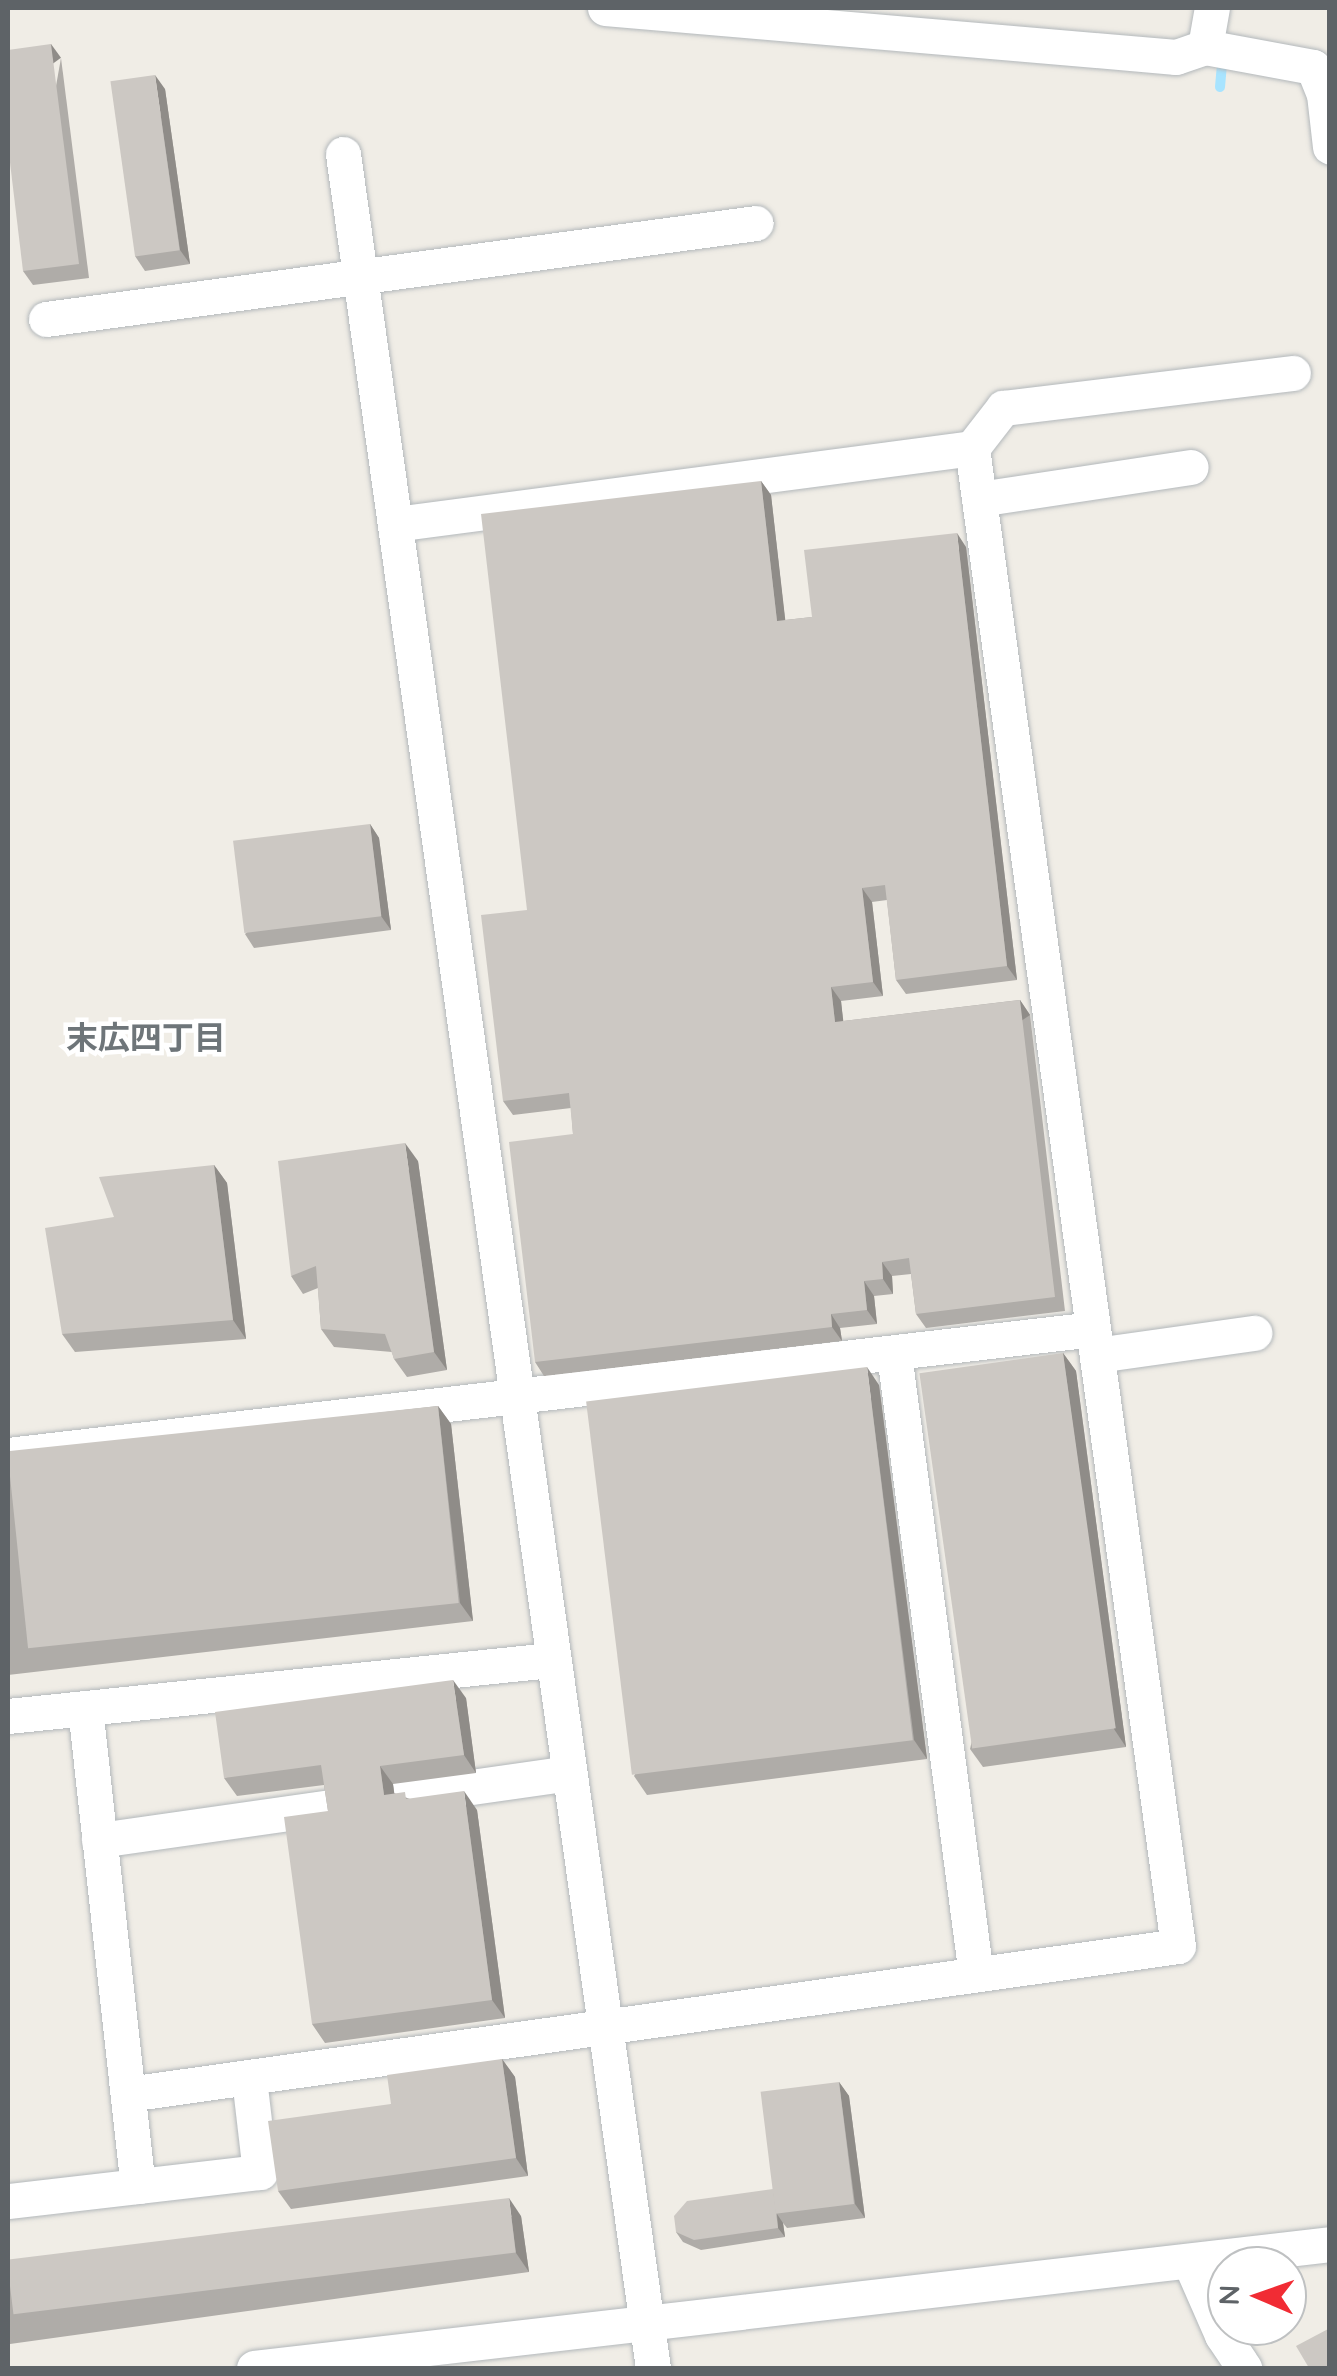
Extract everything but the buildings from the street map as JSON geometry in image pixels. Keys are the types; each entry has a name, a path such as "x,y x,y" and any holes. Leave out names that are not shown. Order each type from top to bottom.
{"street":[{"path":"605,8 1176,57 1205,48 1313,67 1324,94 1330,147"},
{"path":"1205,48 1212,8"},
{"path":"343,154 642,2324 653,2368"},
{"path":"46,320 756,223"},
{"path":"395,524 972,448 1003,408 1293,374"},
{"path":"128,2094 1178,1946 972,448"},
{"path":"979,499 1191,467"},
{"path":"8,1455 894,1354 1254,1333"},
{"path":"894,1354 976,1975"},
{"path":"8,1716 552,1660"},
{"path":"85,1708 138,2186"},
{"path":"100,1840 567,1773"},
{"path":"8,2200 260,2172 249,2078"},
{"path":"254,2368 1330,2244"},
{"path":"1190,2262 1244,2368"}],"waterway":[{"path":"1220,87 1222,63"}],"district":[{"name":"末広四丁目","path":"146,1037"}]}
